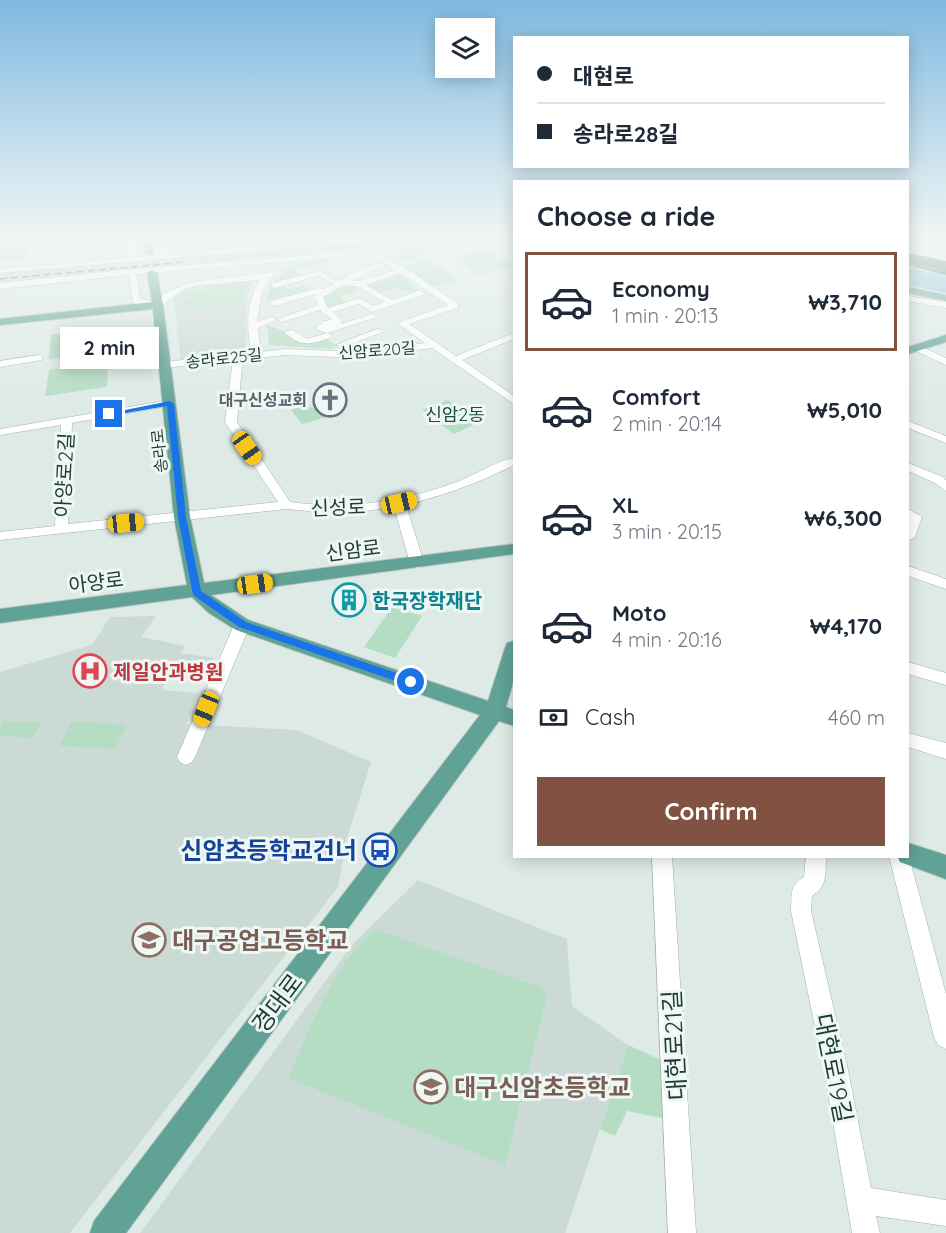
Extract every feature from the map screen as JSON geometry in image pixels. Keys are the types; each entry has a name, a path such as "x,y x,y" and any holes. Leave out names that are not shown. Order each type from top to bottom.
{"main road":[{"name":"송라로","path":"156,294 182,517 197,592"},
{"path":"919,294 946,302"},
{"path":"909,296 946,302"},
{"path":"0,322 158,305"},
{"path":"912,349 944,340"},
{"name":"신암로","path":"197,592 513,549"},
{"path":"197,592 242,625 505,715"},
{"name":"아양로","path":"0,616 197,592"},
{"name":"경대로","path":"106,1233 505,715 513,661"},
{"path":"909,854 946,867"}],"street":[{"path":"135,294 136,301 158,305 167,294"},
{"path":"256,354 252,327 253,305 257,294"},
{"path":"274,303 309,294"},
{"path":"322,294 319,297 324,309 337,320 337,325"},
{"path":"375,294 391,303"},
{"path":"282,319 360,301 372,309 418,294"},
{"name":"신암로20길","path":"437,294 455,306 402,323 513,400"},
{"path":"909,296 946,302"},
{"path":"407,321 395,315 436,302"},
{"path":"358,354 353,348 341,345 321,330 320,326 337,325 368,315 392,314 379,307"},
{"path":"252,327 272,320"},
{"path":"289,332 306,342 327,334"},
{"path":"341,345 381,332"},
{"path":"454,360 513,336"},
{"name":"신암로20길","path":"285,352 358,354 433,345"},
{"path":"912,349 946,362"},
{"name":"송라로25길","path":"163,365 285,352"},
{"name":"신성로","path":"243,356 237,366 231,422 286,505 306,509 399,503 432,495 494,472 513,462"},
{"path":"0,364 39,358"},
{"path":"0,432 170,404"},
{"name":"아양로2길","path":"61,530 67,421"},
{"path":"909,424 946,440"},
{"path":"909,467 939,480 946,488"},
{"path":"399,503 417,563"},
{"path":"0,536 286,505"},
{"path":"909,514 915,517 909,534"},
{"path":"909,571 946,584"},
{"path":"186,757 242,625"},
{"path":"909,668 946,679"},
{"path":"909,740 946,751"},
{"name":"대현로21길","path":"662,858 682,1233"},
{"name":"대현로19길","path":"816,858 814,882 802,890 801,911 836,1070 859,1200"},
{"path":"900,858 946,1036"},
{"path":"866,1233 859,1200 946,1214"}],"shaded area":[{"path":"173,294 248,294 246,352 181,360"},
{"name":"대구공업고등학교","path":"156,616 141,637 185,646 181,653 214,658 208,673 177,670 170,673 162,690 198,693 186,724 297,730 371,762 347,838 338,887 70,1233 0,1233 0,672 92,645 110,617"},
{"name":"대구신암초등학교","path":"418,880 567,939 572,1006 628,1045 565,1233 140,1233 352,945"}],"green space":[{"path":"190,294 245,294 241,304 186,310 184,300 190,299"},
{"path":"269,294 297,294 266,301"},
{"path":"327,294 349,294 340,297 348,303 329,309 324,306 321,298"},
{"path":"267,325 304,339 320,335 337,346 331,349 269,345"},
{"path":"107,327 107,351 49,359 51,335"},
{"path":"108,361 107,387 45,396 49,370"},
{"path":"448,400 480,422 454,434 422,410"},
{"path":"303,406 340,413 302,424 291,410"},
{"path":"392,607 422,616 395,658 364,647"},
{"path":"2,721 41,723 32,738 0,736"},
{"path":"72,721 127,725 115,749 59,746"},
{"path":"375,929 542,988 547,996 505,1165 288,1078 334,979 346,961"},
{"path":"628,1045 663,1061 667,1119 627,1111 615,1136 600,1129"}],"place":[{"name":"대구신성교회","path":"330,400"},
{"name":"한국장학재단","path":"349,600"},
{"name":"제일안과병원","path":"90,671"},
{"name":"신암초등학교건너","path":"380,850"},
{"name":"대구공업고등학교","path":"149,940"},
{"name":"대구신암초등학교","path":"431,1087"}],"district":[{"name":"신암2동","path":"455,414"}],"route":[{"path":"109,414 170,404 182,517 197,592 214,608 242,625 411,682"}]}
